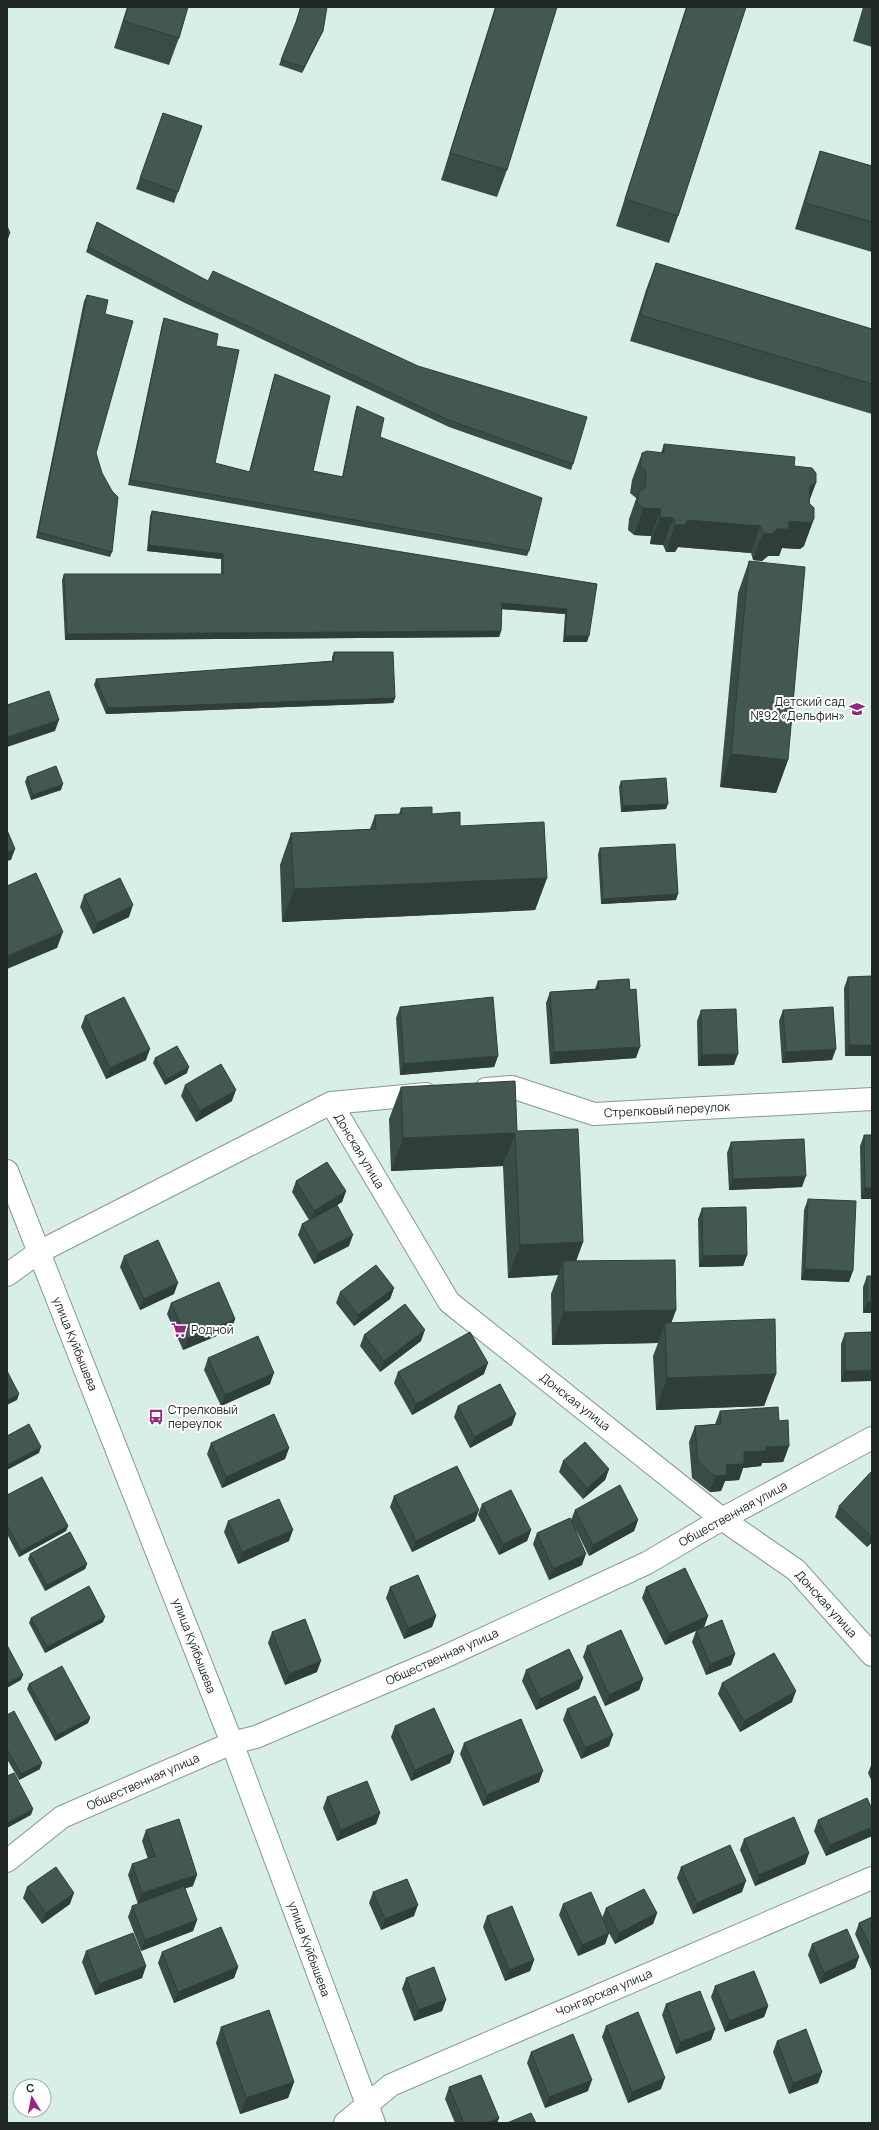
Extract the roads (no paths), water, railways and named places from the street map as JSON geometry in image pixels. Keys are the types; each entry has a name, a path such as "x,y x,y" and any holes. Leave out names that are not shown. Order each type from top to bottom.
{"street":[{"name":"Стрелковый переулок","path":"7,1275 39,1252 331,1103 512,1087 594,1114 872,1099"},
{"name":"Донская улица","path":"331,1103 449,1302 722,1519 796,1570 872,1655"},
{"name":"улица Куйбышева","path":"7,1171 232,1743 371,2114"},
{"name":"Общественная улица","path":"7,1862 62,1818 232,1743 256,1737 451,1654 647,1563 722,1519 872,1438"},
{"name":"Чонгарская улица","path":"345,2123 371,2114 391,2085 872,1878"}],"place":[{"name":"Детский сад №92 «Дельфин»","path":"857,709"},
{"name":"Родной","path":"179,1330"},
{"name":"Стрелковый переулок","path":"156,1417"}]}
